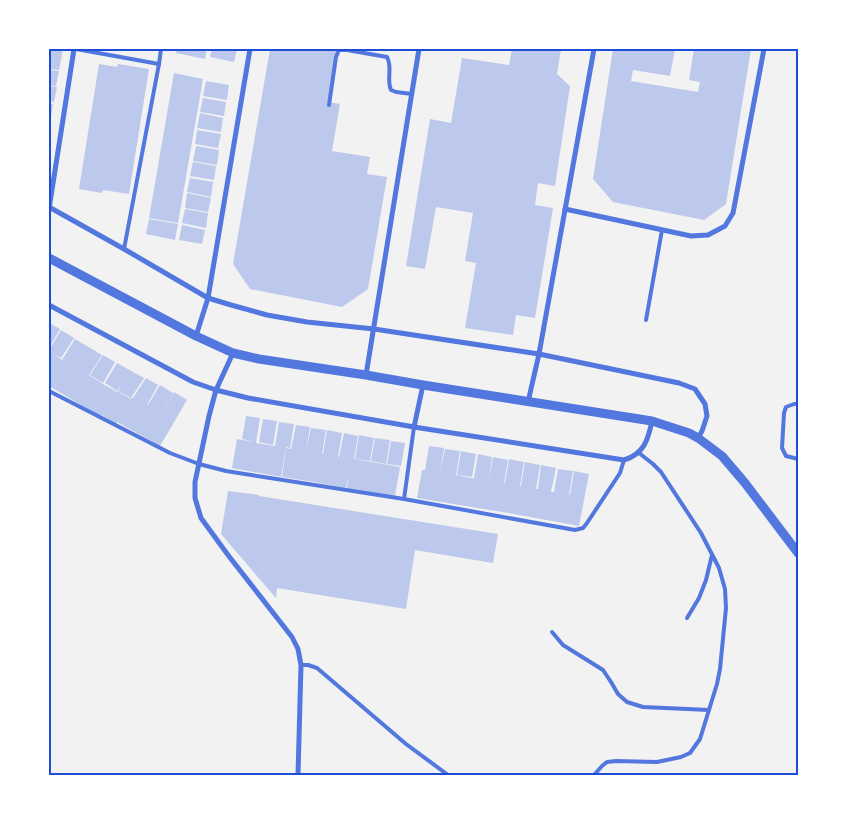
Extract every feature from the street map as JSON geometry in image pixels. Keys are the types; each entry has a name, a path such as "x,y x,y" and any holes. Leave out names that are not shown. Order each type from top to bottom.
{"street":[{"path":"75,49 49,208 208,298 267,315 540,354 679,383 695,389 705,404 706,416 698,438"},
{"path":"196,336 208,298 250,49"},
{"path":"366,375 419,49"},
{"path":"528,402 540,354 594,49"},
{"path":"565,210 691,236 708,235 725,226 733,213 764,49"},
{"path":"49,258 196,336 233,353 259,359 652,422 689,433 722,456 798,553"},
{"path":"49,305 193,382 248,398 414,427 624,460 632,458 639,453 649,434 652,422"},
{"path":"233,353 216,390 195,482 195,498 201,518 292,637 298,649 301,665 298,775"},
{"path":"414,427 422,385"}],"lane":[{"path":"75,49 159,64"},
{"path":"124,249 161,49"},
{"path":"329,105 336,57 339,50 388,57 390,63 389,85 391,90 412,94"},
{"path":"646,320 662,230"},
{"path":"49,390 170,453 199,464 226,471 404,499 574,530 583,528 588,523 620,473 624,460"},
{"path":"798,404 786,407 782,448 786,456 798,458"},
{"path":"404,499 414,427"},
{"path":"594,775 607,762 657,762 681,757 690,752 700,739 720,669 726,608 725,589 720,568 701,533 661,472 639,453"},
{"path":"687,618 699,598 712,555"},
{"path":"552,632 564,646 603,670 618,694 627,702 643,707 709,710"},
{"path":"301,665 317,668 406,744 448,775"}],"building":[{"path":"49,49 63,49 59,70 49,69"},
{"path":"177,49 207,49 205,59 176,53"},
{"path":"212,49 237,49 234,62 210,57"},
{"path":"270,49 337,49 328,102 340,104 332,151 370,157 367,174 387,177 368,289 342,307 250,289 233,264"},
{"path":"512,49 561,49 557,74 570,86 555,186 538,183 535,205 553,208 535,318 516,315 513,335 465,328 476,263 465,261 473,213 436,207 425,269 406,266 430,119 451,123 462,58 509,65"},
{"path":"613,49 675,49 670,76 633,70 631,81 698,92 700,82 689,80 694,49 751,49 726,204 704,220 613,202 593,179"},
{"path":"99,64 117,67 118,64 149,69 129,194 103,190 102,193 79,189"},
{"path":"49,70 59,71 56,86 49,85"},
{"path":"174,73 203,79 178,223 149,218"},
{"path":"206,81 229,85 227,100 203,96"},
{"path":"49,86 57,87 54,102 49,101"},
{"path":"203,98 226,102 224,116 200,112"},
{"path":"49,103 53,104 51,118 49,118"},
{"path":"200,113 223,118 221,132 197,128"},
{"path":"197,130 221,134 218,148 195,144"},
{"path":"196,146 219,150 217,165 193,161"},
{"path":"193,162 216,166 214,180 190,176"},
{"path":"190,178 213,182 211,197 187,192"},
{"path":"187,193 211,198 208,212 185,208"},
{"path":"185,209 208,213 206,228 182,223"},
{"path":"149,219 178,224 175,240 146,234"},
{"path":"182,225 205,230 202,244 179,240"},
{"path":"49,323 60,329 49,348"},
{"path":"61,330 74,338 61,358 52,353 62,360 75,339 102,355 89,375 117,392 131,399 146,378 158,385 147,405 160,385 173,393 161,414 174,392 187,400 160,446 117,422 116,424 102,415 101,417 49,386 49,350"},
{"path":"103,355 115,362 103,383 90,375"},
{"path":"117,363 144,378 131,398 118,391 122,383 117,391 105,383"},
{"path":"246,416 260,418 256,443 275,446 279,422 294,424 290,448 286,447 281,477 232,468 237,439 254,442 242,439"},
{"path":"263,419 277,421 273,445 259,442"},
{"path":"296,425 310,427 306,451 311,428 326,430 322,454 327,430 342,433 338,457 344,433 358,436 354,459 400,467 395,496 347,488 348,477 346,488 282,477 286,448 291,449"},
{"path":"359,435 374,438 370,461 355,459"},
{"path":"375,438 390,440 386,464 371,461"},
{"path":"391,441 405,443 401,466 387,464"},
{"path":"429,446 444,448 440,473 445,449 460,451 456,475 470,478 474,478 478,454 492,457 489,481 493,457 508,460 504,483 509,459 524,462 520,486 525,462 540,465 536,489 538,489 541,465 556,468 551,492 554,492 558,469 573,471 569,495 574,471 589,474 579,526 417,498"},
{"path":"461,451 476,454 472,477 457,475"},
{"path":"228,491 498,534 493,563 415,550 406,609 277,588 276,598 221,534"}]}
